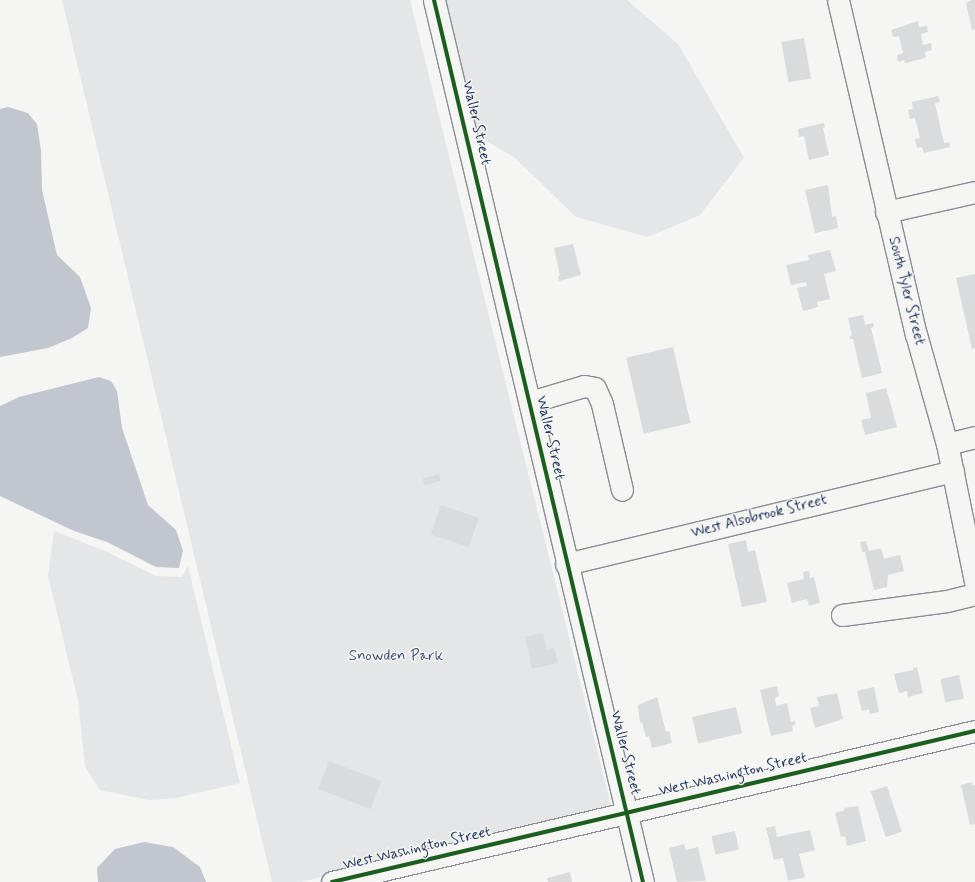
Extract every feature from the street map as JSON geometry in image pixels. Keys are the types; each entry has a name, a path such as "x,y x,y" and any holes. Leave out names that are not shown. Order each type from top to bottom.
{"street":[{"name":"Waller Street","path":"434,0 530,402 566,564 643,882"},
{"name":"South Tyler Street","path":"838,0 886,212 916,334 948,444 975,582"},
{"path":"886,212 975,192"},
{"path":"530,402 584,386 595,388 602,404 622,490"},
{"path":"948,444 975,437"},
{"name":"West Alsobrook Street","path":"566,564 953,471"},
{"path":"842,615 947,601 975,594"},
{"name":"West Washington Street","path":"332,882 975,731"}],"green space":[{"name":"Snowden Park","path":"62,0 410,0 611,806 301,882 272,882"},
{"path":"444,0 627,0 678,44 744,158 700,215 648,237 576,217 514,157 476,135"},
{"path":"54,531 105,551 156,576 182,577 188,566 240,783 176,798 149,800 100,790 85,766 78,700 48,576"}],"shaded area":[{"path":"8,107 28,113 37,124 41,151 42,190 57,255 80,277 91,308 88,328 72,338 48,348 0,357 0,109"},
{"path":"99,377 111,381 117,391 122,428 148,505 176,530 183,551 179,568 156,567 107,542 74,531 0,496 0,406 19,397"},
{"path":"144,842 173,847 200,867 206,882 98,882 97,868 115,849"}],"building":[{"path":"975,0 975,29 972,30 966,3"},
{"path":"918,21 919,27 927,26 928,32 921,34 923,45 931,43 932,50 925,52 926,58 905,63 904,60 898,62 897,55 903,53 899,36 893,37 891,30"},
{"path":"804,38 811,78 788,82 781,42"},
{"path":"938,96 940,102 935,103 944,143 949,142 950,147 924,153 922,147 917,148 915,139 920,138 915,118 910,119 908,110 913,109 912,102"},
{"path":"824,123 825,127 823,128 829,155 809,160 804,136 799,137 798,129"},
{"path":"828,185 832,217 836,216 838,228 815,233 805,190"},
{"path":"573,244 581,275 559,281 558,276 560,276 554,248"},
{"path":"830,250 836,271 824,274 830,299 817,302 818,307 803,311 797,288 807,286 806,282 791,285 786,265 809,260 808,255"},
{"path":"975,274 975,348 972,349 956,278"},
{"path":"863,315 865,325 873,323 874,327 871,328 882,373 862,378 853,339 850,339 850,336 852,335 848,318"},
{"path":"673,347 691,423 644,434 626,358"},
{"path":"886,388 897,427 865,435 861,420 871,418 866,393"},
{"path":"439,474 441,481 425,485 423,479"},
{"path":"441,505 479,518 469,547 431,534"},
{"path":"746,540 748,552 755,550 767,602 742,607 728,544"},
{"path":"866,541 869,551 881,548 884,559 900,555 904,571 888,575 887,587 874,590 865,552 862,552 860,542"},
{"path":"809,571 810,578 814,577 820,603 809,606 807,599 792,603 787,583 804,579 803,572"},
{"path":"543,633 547,649 554,648 558,663 532,669 525,637"},
{"path":"917,667 923,693 908,697 907,691 899,693 894,674 913,670 913,668"},
{"path":"959,675 964,698 945,702 940,679"},
{"path":"777,686 779,696 775,698 776,706 787,703 791,722 795,721 795,725 792,726 793,731 771,736 760,690"},
{"path":"874,687 879,712 870,714 869,709 862,711 857,691"},
{"path":"837,693 843,719 815,728 810,708 819,706 817,697"},
{"path":"657,697 666,732 669,731 672,743 652,748 649,736 646,737 642,722 640,723 638,705"},
{"path":"736,707 742,733 698,743 692,717"},
{"path":"329,761 381,781 371,809 318,789"},
{"path":"972,782 972,786 975,785 975,824 970,825 961,785"},
{"path":"887,786 902,832 886,837 871,791"},
{"path":"858,806 866,841 847,846 845,836 841,837 835,813 845,810 844,808"},
{"path":"775,826 777,837 810,830 815,850 799,854 805,877 788,881 783,858 774,860 766,828"},
{"path":"735,831 739,850 715,855 712,836"},
{"path":"684,844 686,850 698,847 706,881 677,882 669,848"},
{"path":"570,872 572,882 548,882 547,878"}],"cycle path":[{"path":"434,0 643,882"},
{"path":"332,882 975,731"}]}
